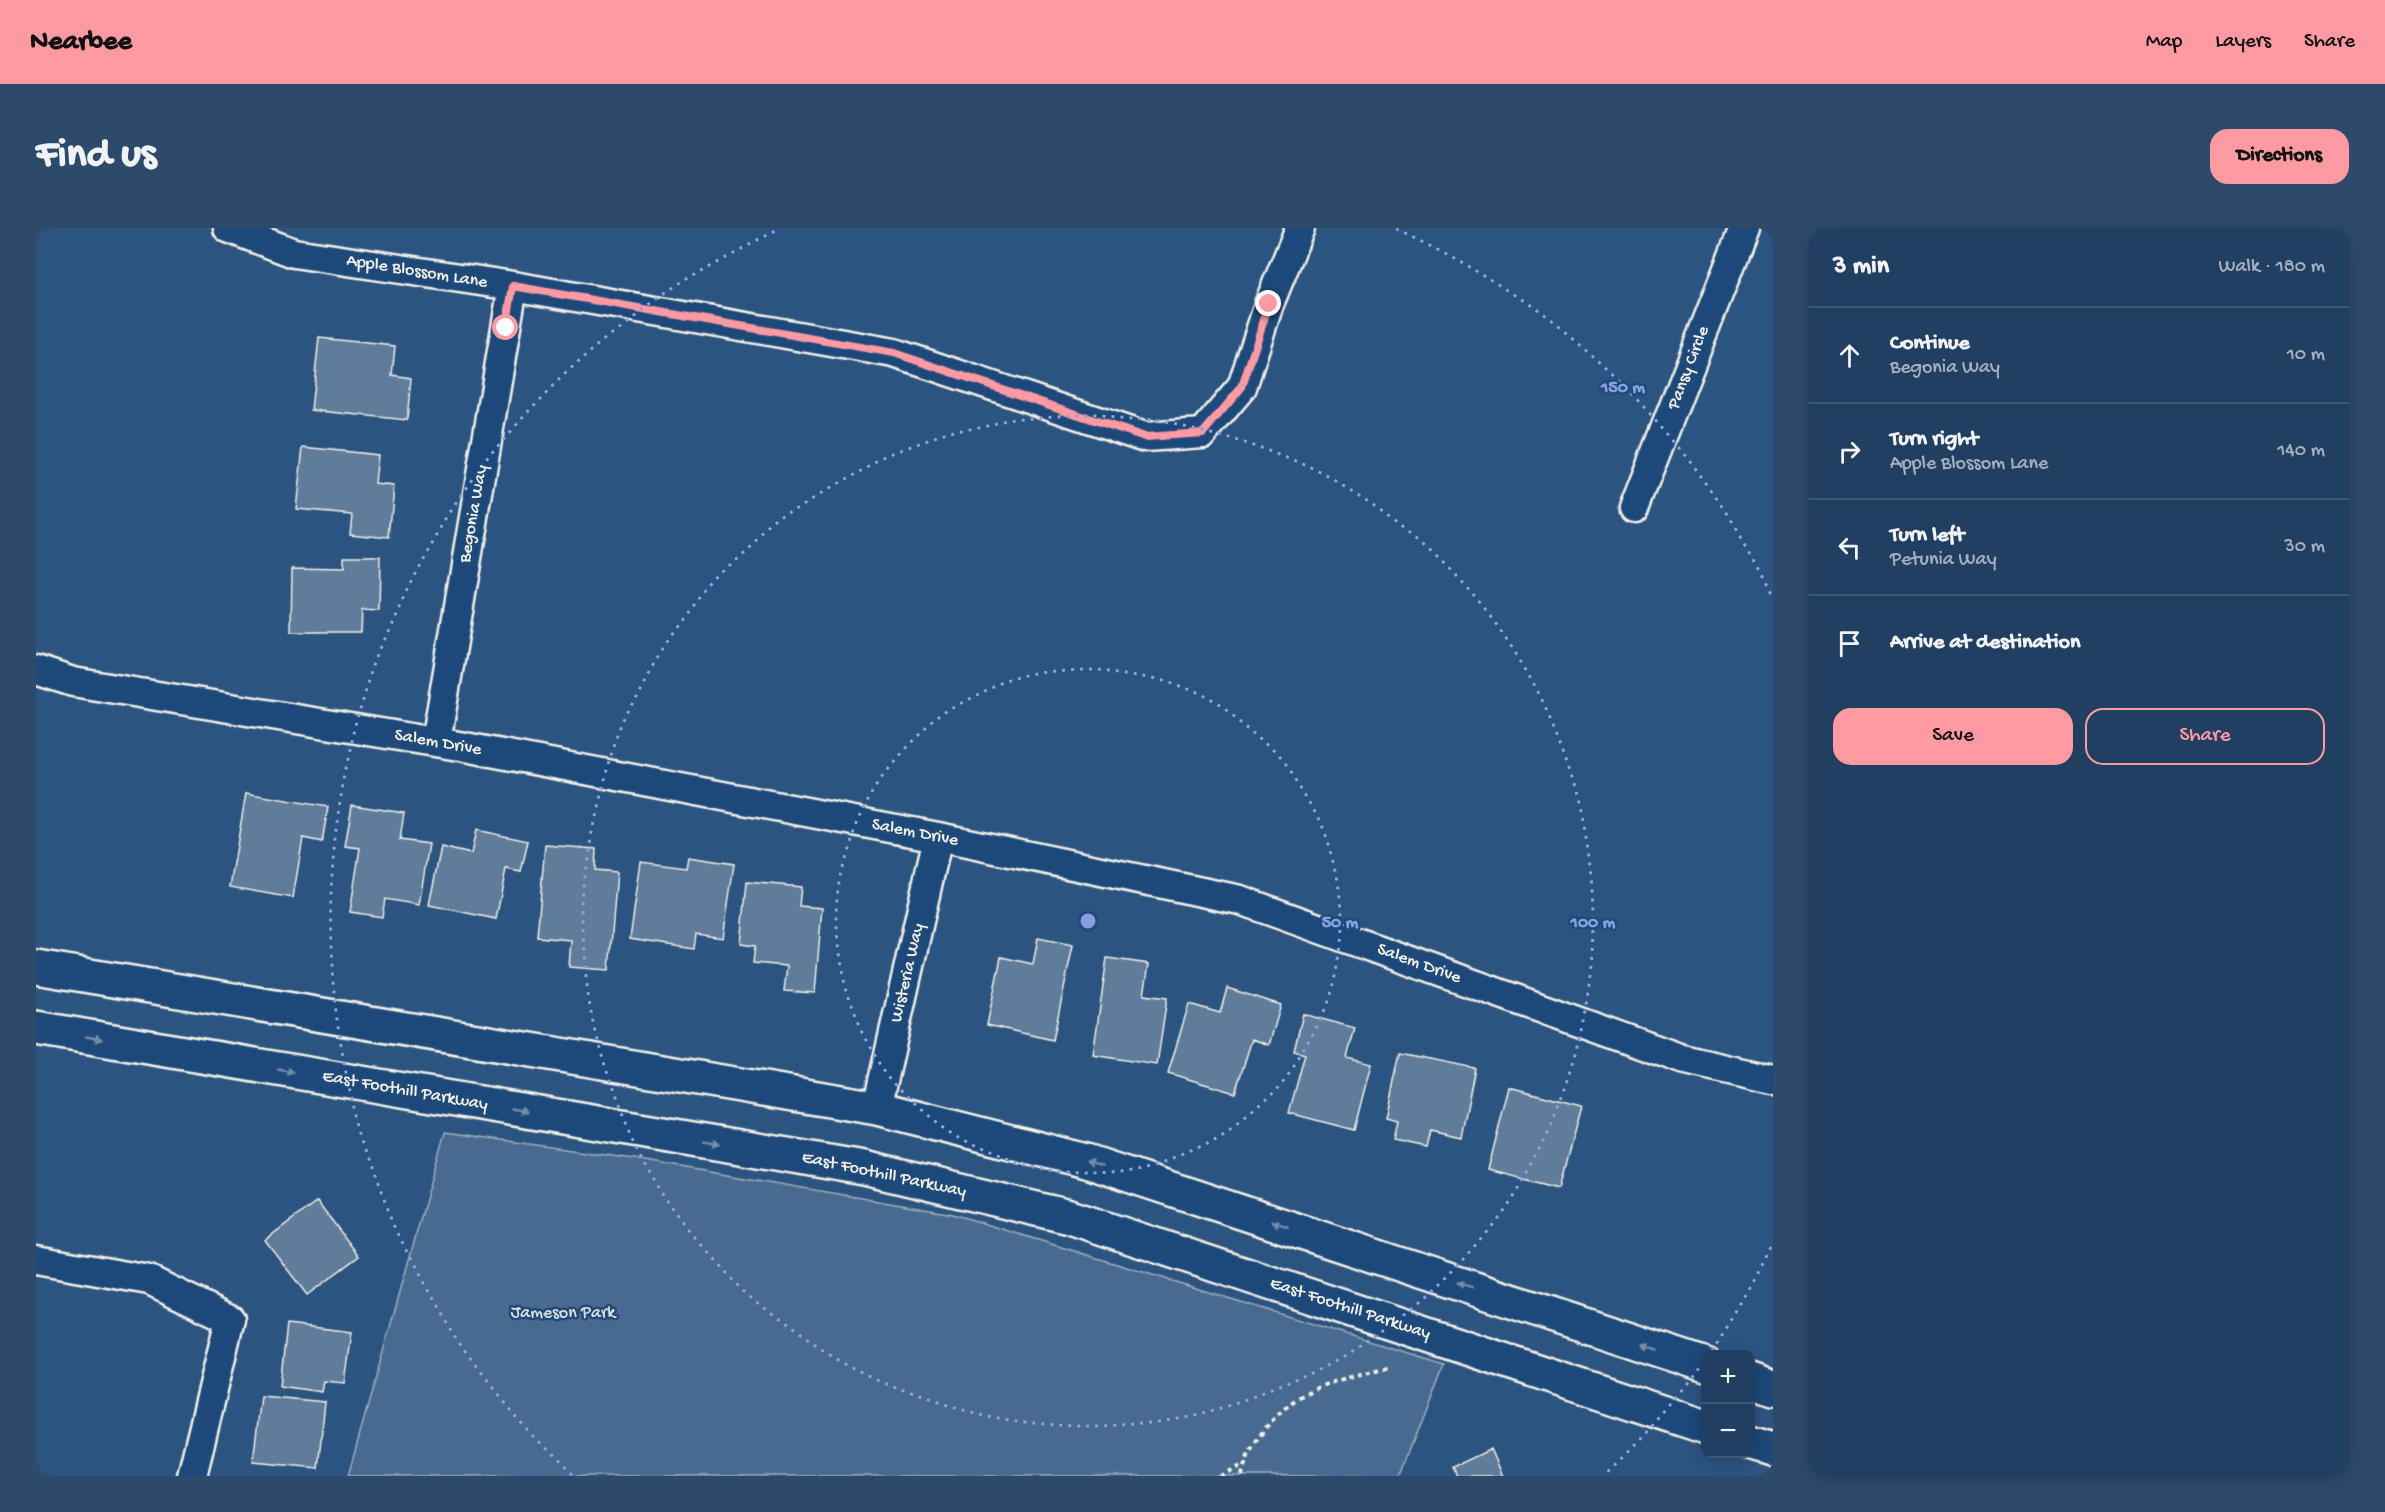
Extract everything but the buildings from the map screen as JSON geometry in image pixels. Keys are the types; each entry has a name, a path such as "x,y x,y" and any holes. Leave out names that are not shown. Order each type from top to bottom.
{"main road":[{"path":"36,968 877,1108 1086,1161 1701,1363"},
{"name":"East Foothill Parkway","path":"36,1028 864,1168 1070,1217 1701,1425"},
{"path":"1755,1382 1773,1388"},
{"path":"1755,1444 1773,1449"}],"street":[{"name":"Apple Blossom Lane","path":"228,228 294,253 513,286 894,353 1145,437 1203,433 1242,387 1269,304 1300,228"},
{"name":"Pansy Circle","path":"1634,508 1744,228"},
{"name":"Begonia Way","path":"436,742 513,286"},
{"name":"Salem Drive","path":"36,670 74,682 436,742 938,837 1240,900 1682,1059 1773,1080"},
{"name":"Wisteria Way","path":"877,1108 938,837"},
{"path":"36,1260 149,1280 230,1319 192,1476"}],"path":[{"path":"1242,1476 1244,1465 1260,1436 1281,1413 1307,1393 1391,1366"},
{"path":"1220,1476 1244,1465"}],"green space":[{"name":"Jameson Park","path":"445,1132 634,1159 953,1214 1444,1364 1400,1476 348,1476"}],"route":[{"path":"506,328 513,286 894,353 1145,437 1203,433 1242,387 1269,304"}]}
